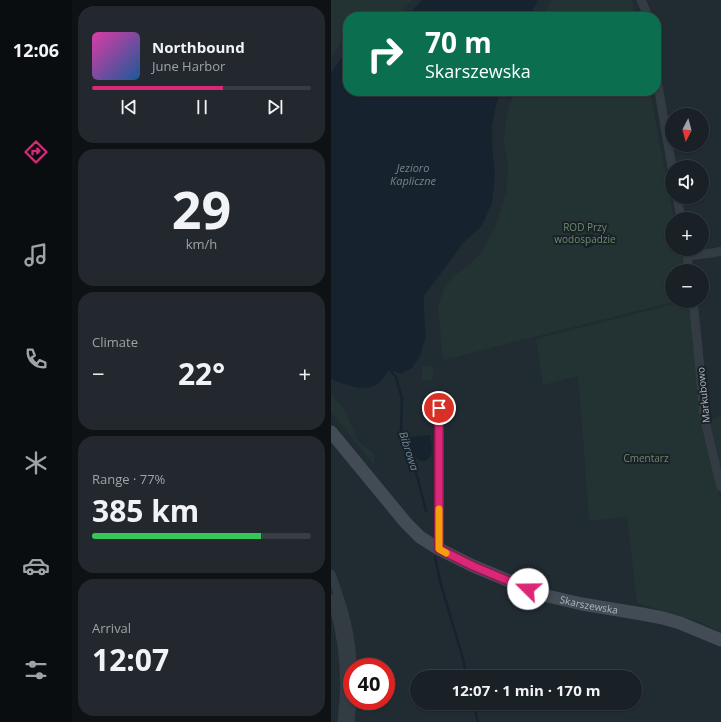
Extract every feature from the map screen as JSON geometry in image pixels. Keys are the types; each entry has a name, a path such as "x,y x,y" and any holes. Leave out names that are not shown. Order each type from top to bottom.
{"street":[{"path":"641,0 646,12"},
{"path":"660,96 671,160"},
{"path":"709,253 721,251"},
{"name":"Markubowo","path":"694,308 704,417 721,487"},
{"path":"439,408 439,549"},
{"name":"Skarszewska","path":"331,432 406,523 420,537 439,549 473,566 543,595 583,604 663,618 721,640"},
{"path":"331,574 346,618 350,636 351,658"},
{"path":"331,598 340,631 344,659 345,688 342,722"},
{"path":"350,722 351,710"}],"green space":[{"path":"331,0 413,0 400,12 343,12 343,40 340,42 331,59"},
{"path":"551,0 632,0 634,12 545,12"},
{"name":"ROD Przy wodospadzie","path":"513,96 651,96 665,171 665,204 671,204 673,212 665,212 665,256 681,256 683,264 665,264 665,304 443,360 438,307 444,287 454,276 468,266 480,254 495,227 506,193 507,183 508,164 504,143 508,110"},
{"name":"Cmentarz","path":"665,307 665,308 688,308 692,325 700,421 721,502 721,632 697,621 637,603 627,517 589,521 578,376 543,385 536,339"},
{"path":"423,366 434,367 432,381 421,380"},
{"path":"331,394 345,411 358,441 374,454 375,466 331,412"},
{"path":"721,414 721,466 710,421"}],"water":[{"path":"422,0 538,0 532,12 411,12"},
{"name":"Jezioro Kapliczne","path":"343,55 343,96 499,96 492,125 492,147 495,175 492,203 481,227 464,242 424,296 426,336 420,356 412,368 401,374 389,369 384,378 377,385 364,388 350,386 331,379 331,73"},
{"path":"585,234 593,234 595,236 595,244 591,247 586,248 582,245 582,236"},
{"path":"430,435 432,453 426,460 420,461 413,452 410,437"}],"waterway":[{"name":"Bibrowa","path":"389,369 396,377 402,399 401,433 418,479 426,511"},
{"name":"Bibrowa","path":"435,557 441,585 465,670"},
{"name":"Bibrowa","path":"475,710 478,722"}],"slow traffic":[{"path":"439,509 439,549 446,553"}],"route":[{"path":"439,408 439,549 473,566 528,589"}]}
